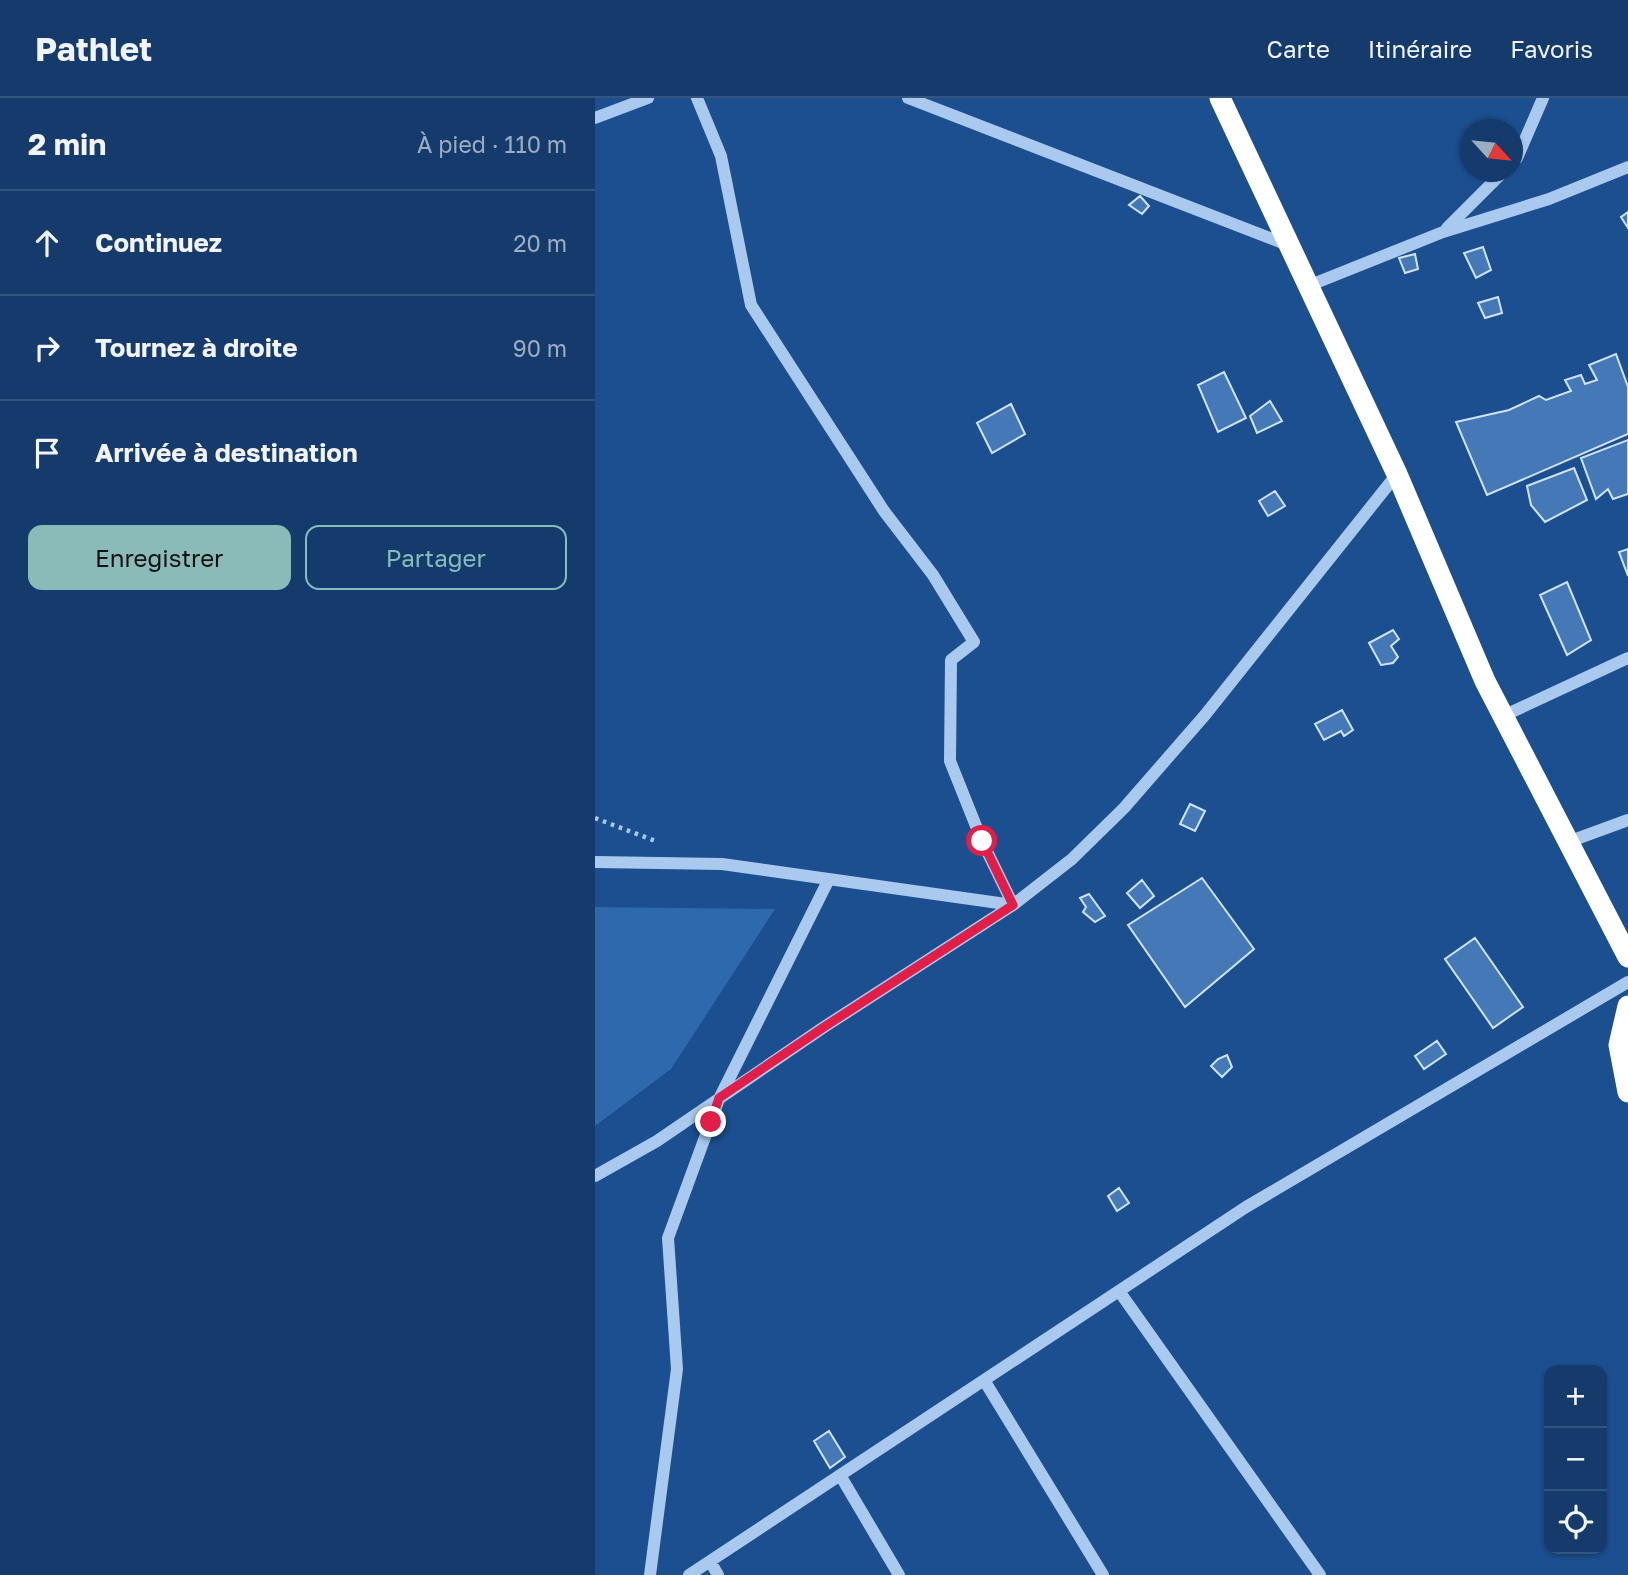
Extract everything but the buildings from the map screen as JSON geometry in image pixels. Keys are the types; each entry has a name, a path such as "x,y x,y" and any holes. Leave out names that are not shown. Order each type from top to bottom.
{"highway":[{"path":"1220,98 1397,474 1485,681 1628,957"},
{"path":"1628,1006 1619,1045 1628,1092"}],"street":[{"path":"595,118 648,98"},
{"path":"697,98 721,156 751,305 884,511 933,575 974,642 951,660 950,761 982,841 1013,905"},
{"path":"908,98 1289,245"},
{"path":"1523,144 1543,98"},
{"path":"1308,286 1443,232 1549,199 1628,167"},
{"path":"1443,232 1493,182"},
{"path":"595,1176 657,1141 824,1027 1013,905 1072,859 1124,808 1206,715 1397,474"},
{"path":"1503,716 1628,658"},
{"path":"1568,842 1628,820"},
{"path":"595,862 722,864 1013,905"},
{"path":"650,1575 677,1369 669,1238 719,1098 829,879"},
{"path":"689,1575 1246,1207 1628,982"},
{"path":"1119,1291 1319,1575"},
{"path":"984,1380 1103,1575"},
{"path":"841,1475 899,1575"},
{"path":"710,1561 718,1575"}],"shaded area":[{"path":"595,907 775,909 671,1069 595,1126"}],"route":[{"path":"711,1122 719,1098 1013,905 982,841"}]}
